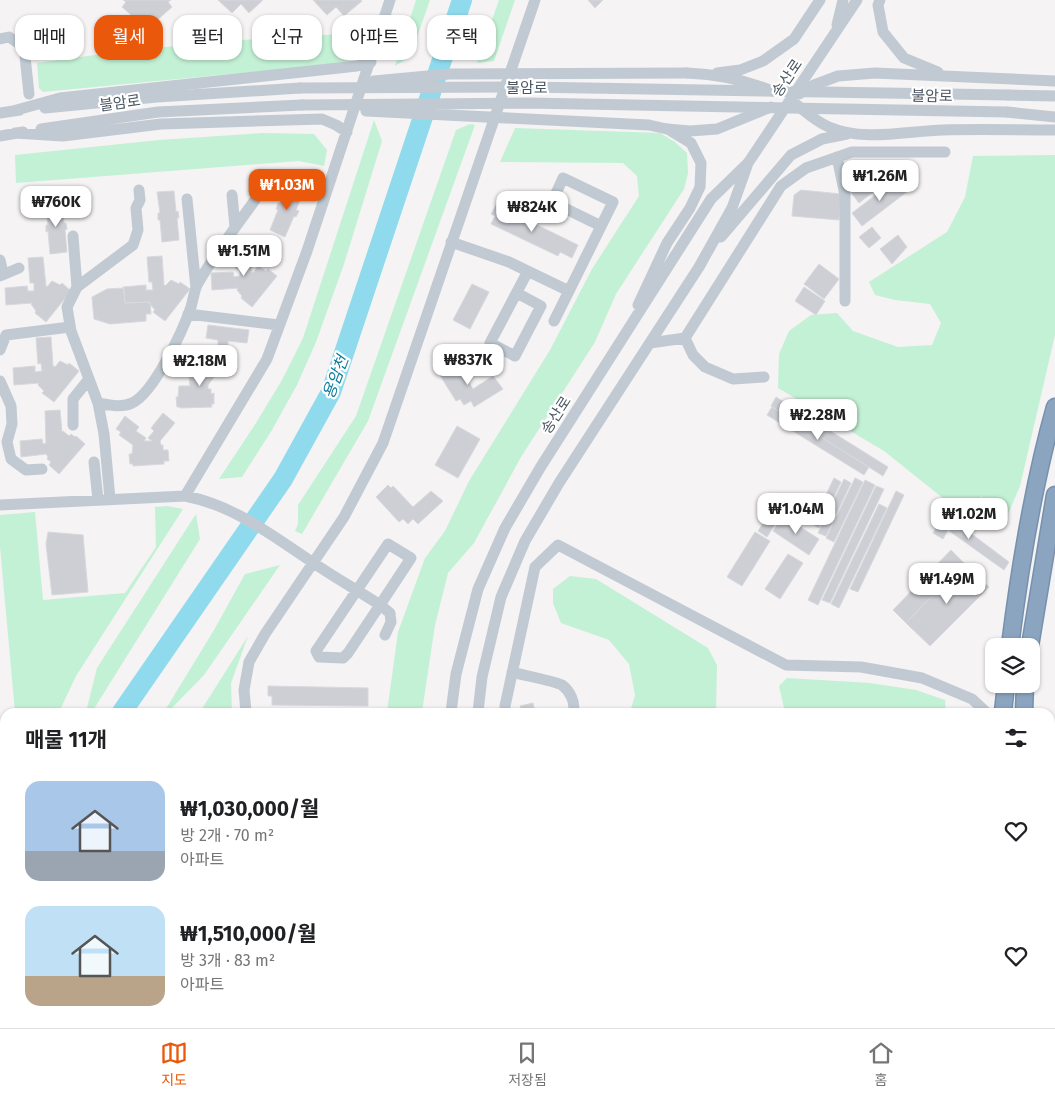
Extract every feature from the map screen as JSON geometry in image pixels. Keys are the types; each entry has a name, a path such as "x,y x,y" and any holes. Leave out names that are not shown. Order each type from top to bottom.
{"highway":[{"path":"1011,638 1022,556 1046,440 1055,407"},
{"path":"1031,638 1055,495"},
{"path":"1003,708 1005,693"},
{"path":"1024,708 1025,693"}],"street":[{"path":"185,496 267,359 307,251 390,0"},
{"path":"246,708 244,690 249,662 265,634 344,517 383,443 535,0"},
{"path":"709,74 740,70 763,61 794,39 820,0"},
{"name":"송산로","path":"834,34 843,0"},
{"name":"송산로","path":"452,708 456,674 478,589 505,528 540,468 711,200 748,162 857,0"},
{"path":"880,0 878,5 883,32 904,58 951,77"},
{"path":"0,39 8,38 24,47 29,94"},
{"path":"13,111 60,98 357,66 371,62"},
{"path":"302,105 385,113 649,125 690,131 717,129 790,99 814,85 838,76 875,72 1055,82"},
{"path":"300,88 449,74 709,74 756,84 790,99 810,116 830,128 854,133 886,135 940,130 1055,130"},
{"name":"불암로","path":"0,113 156,97 300,88 527,87 1055,96"},
{"name":"불암로","path":"0,136 158,112 302,105 528,103 1007,112 1055,117"},
{"path":"16,133 63,136 161,124 322,120 336,124 347,132"},
{"path":"618,346 667,242 690,208 700,187 701,164 691,143 667,129"},
{"path":"703,258 791,155 822,138 854,133"},
{"path":"650,343 685,338 781,186 806,168 852,152 945,152"},
{"path":"837,157 845,195 845,302"},
{"name":"송산로","path":"478,708 482,677 501,597 525,541 559,483 703,258 732,208 748,162"},
{"path":"554,321 613,202 563,178 552,202 601,226"},
{"path":"77,286 134,245 138,230 136,208 140,200 139,190"},
{"path":"232,195 235,227"},
{"path":"187,199 196,288"},
{"path":"98,403 116,406 132,403 149,389 188,314 196,288 235,227 255,200"},
{"path":"73,236 77,286 68,307 70,327 98,403 104,434 110,499"},
{"path":"452,242 508,262 569,291"},
{"path":"0,260 2,275 19,268"},
{"path":"516,293 541,306 515,356 490,343 516,293 528,271"},
{"path":"188,314 279,325"},
{"path":"0,324 6,335"},
{"path":"6,335 70,327"},
{"path":"0,350 6,335"},
{"path":"685,338 693,355 706,367 733,379 764,377"},
{"path":"73,425 73,399 89,379"},
{"path":"0,381 12,406 12,424 7,442 12,459 26,470 42,469"},
{"path":"94,462 98,500"},
{"path":"0,505 185,496 205,500 240,515 380,605 390,613 391,622 385,635"},
{"path":"388,544 411,558 348,653 343,658 319,657 316,651 357,590 388,544"},
{"path":"505,708 535,567 558,545 786,665 861,667 922,678 972,699 982,708"},
{"path":"512,672 561,685 571,696 574,708"}],"green space":[{"path":"416,0 430,0 417,37 417,15 411,15"},
{"path":"499,0 515,0 496,55 496,15 494,15"},
{"path":"322,35 332,35 332,60 350,60 335,64 43,92 39,88 37,63 60,60 84,60 84,57 94,55 94,60 163,60 163,48 173,47 173,60 242,60 242,41 252,40 252,60 322,60"},
{"path":"397,60 405,60 395,66"},
{"path":"478,60 494,60 494,61 477,63"},
{"path":"374,120 382,141 344,264 316,342 297,385 272,430 242,477 219,479 282,380 303,338"},
{"path":"470,124 475,125 368,421 302,534 295,531 298,524 298,505 356,416 456,130"},
{"path":"515,128 660,133 675,142 687,153 688,173 684,189 616,294 595,342 521,457 474,543 448,573 435,625 423,708 388,708 398,632 425,558 445,531 469,481 550,350 592,269 639,196 637,176 623,163 500,162"},
{"path":"263,133 314,134 327,150 324,166 299,161 16,183 15,155 159,140"},
{"path":"1055,155 1055,335 1020,486 1002,528 984,515 982,496 964,515 884,451 778,388 779,354 789,331 811,315 837,313 853,331 898,347 932,345 941,323 930,304 895,300 875,295 869,282 947,232 965,197 973,156"},
{"path":"167,506 183,509 76,676 61,708 15,708 0,547 0,515 35,512 43,600 125,593 156,547 155,507"},
{"path":"196,514 200,539 94,708 87,708 97,668"},
{"path":"280,565 204,675 172,708 166,708 214,630 245,574"},
{"path":"570,576 596,579 708,648 717,665 716,708 631,708 635,695 629,664 609,640 561,623 553,603 553,589"},
{"path":"248,636 231,683 232,708 203,708"},
{"path":"787,678 870,683 916,690 945,700 946,708 784,708 779,686"}],"building":[{"path":"123,0 171,0 168,2 172,7 163,15 131,15 122,7 126,2"},
{"path":"218,0 263,0 249,13 241,4 232,13"},
{"path":"313,0 362,1 345,15 336,7 327,15"},
{"path":"588,0 603,0 595,8"},
{"path":"867,177 877,189 859,203 850,191"},
{"path":"898,178 908,191 862,226 852,213"},
{"path":"287,185 303,192 296,210 299,211 296,217 294,216 285,237 270,230 278,210 276,209 278,203 280,203"},
{"path":"801,190 841,194 839,220 792,216 794,195"},
{"path":"174,191 176,212 178,211 179,218 177,218 179,240 162,242 160,220 158,220 158,213 160,213 157,192"},
{"path":"62,202 64,223 66,223 67,229 65,230 67,252 50,254 48,231 46,232 46,225 48,225 45,204"},
{"path":"496,205 578,245 572,258 560,252 558,256 491,224 495,216 491,214"},
{"path":"872,227 881,238 869,248 859,237"},
{"path":"898,235 907,247 892,264 880,249"},
{"path":"249,242 252,272 258,266 266,271 268,269 277,276 252,307 241,298 242,296 237,290 238,288 212,290 211,273 233,272 234,277 240,276 240,269 236,269 234,243"},
{"path":"162,256 164,285 171,280 179,284 180,282 190,289 165,321 153,312 155,310 150,302 125,303 123,287 146,285 146,290 153,290 152,282 149,282 147,257"},
{"path":"43,257 46,286 52,281 60,285 62,283 71,291 46,322 35,313 36,311 32,303 6,305 5,288 27,286 28,291 34,291 34,283 30,283 28,258"},
{"path":"819,264 839,279 824,299 804,284"},
{"path":"472,284 489,292 470,329 453,320"},
{"path":"804,287 825,301 816,315 795,301"},
{"path":"124,288 125,303 150,302 151,314 146,314 146,321 110,324 94,319 92,297 107,289"},
{"path":"208,325 249,330 247,343 228,341 228,347 218,345 218,340 206,338"},
{"path":"51,337 53,366 55,367 60,361 68,365 69,363 79,371 54,402 42,393 44,391 38,385 39,383 14,385 13,368 35,366 35,372 42,371 41,363 38,364 36,338"},
{"path":"210,355 223,365 208,385 208,389 211,389 211,394 214,393 214,404 211,404 212,407 177,407 176,397 178,397 179,386 190,386 189,377 198,377 200,375 197,372"},
{"path":"453,363 454,366 457,364 473,389 493,376 503,389 474,407 471,401 464,405 460,399 456,401 438,372"},
{"path":"776,397 888,467 883,476 771,406"},
{"path":"772,407 869,467 864,475 767,415"},
{"path":"60,410 62,432 69,436 71,434 76,436 85,444 59,474 49,465 51,462 47,459 46,454 21,457 20,441 42,439 43,444 46,443 45,411"},
{"path":"163,413 175,423 160,441 161,445 163,445 163,450 168,450 169,461 164,461 164,464 133,466 133,464 130,464 129,454 132,454 133,445 119,435 121,432 116,429 125,416 139,427 136,431 146,438 144,441 152,441 148,438 154,431 151,428"},
{"path":"457,426 480,439 458,478 435,465"},
{"path":"834,478 841,482 819,528 812,524"},
{"path":"855,478 863,482 834,542 826,538"},
{"path":"844,479 851,483 826,536 818,533"},
{"path":"865,480 875,485 818,605 808,600"},
{"path":"388,485 391,488 393,486 413,507 431,491 443,501 418,524 413,519 408,524 403,519 399,522 376,497"},
{"path":"876,486 884,489 830,603 822,600"},
{"path":"896,491 904,495 858,592 850,589"},
{"path":"879,504 887,508 839,608 831,604"},
{"path":"772,509 781,515 767,537 758,531"},
{"path":"945,514 1009,562 1004,570 948,530 943,539 933,533"},
{"path":"783,516 819,539 809,555 773,531"},
{"path":"48,532 83,535 88,592 52,595 46,544"},
{"path":"755,532 770,541 742,586 727,577"},
{"path":"951,550 964,563 906,623 893,610"},
{"path":"788,554 803,563 780,599 765,589"},
{"path":"964,563 989,587 930,646 906,623"},
{"path":"268,686 368,688 368,706 272,705 272,696 268,696"},
{"path":"533,703 534,708 521,708 520,706"}],"waterway":[{"name":"용암천","path":"125,708 283,479 331,392 462,0"}]}
